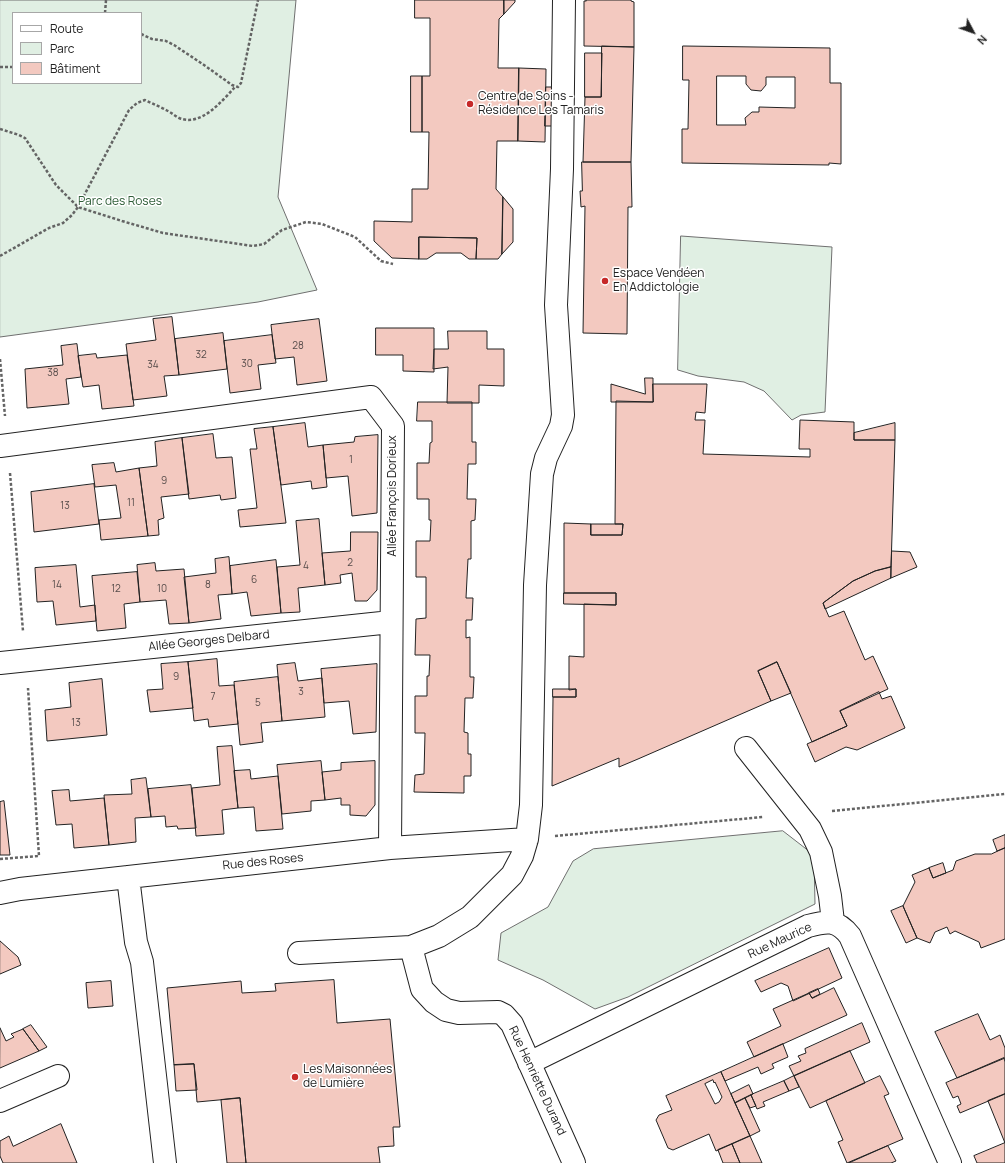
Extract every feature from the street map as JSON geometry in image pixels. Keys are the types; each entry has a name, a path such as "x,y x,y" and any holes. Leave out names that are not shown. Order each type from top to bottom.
{"street":[{"path":"299,953 411,947 439,936 470,917 512,875 522,856 527,839 531,805 535,585 542,474 546,458 561,426 563,415 556,305 562,169 564,0"},
{"name":"Allée François Dorieux","path":"4,446 371,397 393,426 390,848"},
{"name":"Allée Georges Delbard","path":"0,663 392,622"},
{"path":"746,748 810,830 821,852 830,896 833,922 844,928 850,936 950,1163"},
{"name":"Rue des Roses","path":"0,893 128,877 390,848 527,839"},
{"path":"128,877 136,942 142,962 165,1163"},
{"name":"Rue Maurice","path":"529,1063 808,926 824,922 833,922"},
{"name":"Rue Henriette Durand","path":"411,947 422,989 434,1002 446,1010 459,1013 498,1012 504,1015 512,1024 574,1163"},
{"path":"0,1101 58,1076"}],"path":[{"path":"105,12 106,0"},
{"path":"0,256 48,228 63,223 72,215 78,207 129,110 136,103 145,100 168,111 178,118 188,121 197,119 214,108 235,87 238,87 241,83 258,0"},
{"path":"142,34 152,39 166,41 174,45 235,87"},
{"path":"0,67 12,67"},
{"path":"0,130 19,134 25,138 56,184 78,207 163,233 252,246 264,244 282,230 306,222 322,224 355,237 381,261 393,264"},
{"path":"0,359 4,446 26,660 39,856 0,860"}],"green space":[{"name":"Parc des Roses","path":"0,0 296,0 278,197 317,290 258,302 0,337"},
{"path":"681,236 832,247 825,412 801,415 792,420 764,391 744,382 698,376 678,370"},
{"path":"783,831 814,855 815,904 628,997 595,1009 543,980 498,960 501,933 548,907 573,861 593,849"}],"building":[{"name":"Centre de Soins - Résidence Les Tamaris","path":"415,0 504,0 504,14 499,19 498,68 519,68 518,141 497,141 496,189 503,197 502,254 498,259 476,259 477,238 419,237 419,259 392,258 374,241 374,221 412,222 412,189 428,189 429,132 422,132 422,76 430,76 430,18 415,18"},
{"path":"504,0 515,0 515,2 504,14"},
{"path":"631,0 634,2 634,47 584,46 584,1"},
{"path":"602,46 634,47 631,162 583,162 585,97 601,97"},
{"path":"683,46 830,48 830,83 841,83 841,164 682,163 682,129 688,129 689,80 683,80","holes":["717,76 746,76 746,84 751,90 761,91 766,85 766,77 795,77 795,108 759,107 759,112 752,112 745,118 746,125 717,125"]},
{"path":"585,53 602,53 601,97 585,97"},
{"path":"519,68 546,69 545,142 518,141"},
{"path":"411,76 422,76 422,132 411,132"},
{"path":"546,87 554,87 553,126 545,126"},
{"name":"Espace Vendéen En Addictologie","path":"582,162 631,162 632,207 628,207 627,334 583,333 585,206 581,207 580,191 582,191"},
{"path":"503,197 513,209 513,242 502,254"},
{"path":"419,237 477,238 476,259 469,259 461,253 436,253 427,259 419,259"},
{"path":"172,317 179,375 164,376 167,396 133,400 126,344 156,340 153,319"},
{"path":"319,319 327,381 297,385 294,357 275,359 271,325"},
{"path":"376,328 434,328 434,372 403,371 403,355 376,355"},
{"path":"448,331 487,331 487,349 504,349 504,386 479,385 479,403 447,403 448,367 433,369 434,349 448,349"},
{"path":"223,333 227,369 179,375 175,339"},
{"path":"272,335 276,363 258,365 261,389 230,393 224,341"},
{"path":"77,344 81,377 66,379 69,404 27,408 25,369 63,365 61,346"},
{"path":"96,354 97,358 127,355 134,406 102,409 99,385 83,387 78,356"},
{"path":"645,378 653,378 653,402 611,402 611,384 645,394"},
{"path":"653,384 707,384 705,413 696,412 695,420 705,420 703,454 810,457 810,449 799,449 800,420 854,422 854,440 895,440 891,567 875,571 853,581 823,603 829,617 844,611 865,660 873,656 888,689 840,711 847,726 812,742 777,662 758,671 771,701 619,767 619,758 552,786 553,697 576,697 576,689 569,690 569,656 584,657 584,604 616,605 616,593 564,593 564,523 591,524 591,535 622,535 623,524 615,524 616,401 653,402"},
{"path":"418,402 472,402 472,442 476,442 476,464 468,464 467,499 476,499 475,520 471,521 471,559 468,559 466,598 473,598 472,620 466,620 466,638 470,637 470,677 474,677 473,698 465,698 464,732 468,733 468,754 471,754 471,776 464,776 464,793 414,792 415,775 424,774 425,733 415,733 415,696 427,696 427,676 429,676 430,655 415,655 416,619 426,618 426,577 416,577 416,541 430,541 431,520 429,520 429,499 417,499 417,463 429,463 430,443 432,442 432,421 417,421"},
{"path":"305,423 308,447 323,445 327,487 312,489 311,481 281,485 273,427"},
{"path":"895,423 895,440 854,440 854,433"},
{"path":"273,427 286,523 240,527 238,510 257,508 250,449 257,449 254,429"},
{"path":"213,434 216,458 232,457 236,498 221,500 220,495 189,499 182,438"},
{"path":"378,435 377,513 352,516 348,476 326,478 323,445 354,442 355,437"},
{"path":"182,438 189,494 161,497 164,518 158,520 159,535 148,536 139,468 157,466 155,442"},
{"path":"114,463 116,472 139,468 148,536 101,540 99,520 121,518 116,485 95,487 92,465"},
{"path":"94,484 99,524 34,532 31,492"},
{"path":"319,519 325,585 298,588 300,612 281,613 277,567 300,565 296,521"},
{"path":"591,524 623,524 622,535 591,535"},
{"path":"351,532 378,532 377,590 367,601 355,601 352,573 340,575 341,583 325,585 322,553 350,551"},
{"path":"892,551 910,552 917,567 891,578"},
{"path":"229,557 232,594 218,595 221,619 189,623 184,577 216,573 215,559"},
{"path":"276,560 281,613 251,616 247,592 232,594 230,566"},
{"path":"155,563 156,571 184,569 189,623 169,624 166,600 140,602 137,565"},
{"path":"76,565 80,607 95,605 96,621 56,625 53,601 37,602 35,568"},
{"path":"891,567 891,578 825,609 823,603 853,581 875,571"},
{"path":"137,572 140,602 124,604 126,628 97,631 92,576"},
{"path":"564,593 616,593 616,605 564,604"},
{"path":"217,659 219,686 234,685 238,724 209,727 208,719 194,721 188,662"},
{"path":"188,662 193,708 150,712 147,690 163,689 161,664"},
{"path":"777,662 791,693 771,701 758,671"},
{"path":"295,663 298,681 322,678 325,717 282,721 277,665"},
{"path":"377,664 376,732 353,734 349,701 324,703 321,669"},
{"path":"278,677 282,721 261,723 263,742 240,745 234,682"},
{"path":"102,679 107,735 47,741 45,710 71,707 69,683"},
{"path":"553,689 576,689 576,697 553,697"},
{"path":"879,692 882,699 891,696 905,728 857,750 846,747 815,762 807,744 847,726 840,711"},
{"path":"232,746 238,808 222,810 224,834 196,836 192,788 220,785 217,747"},
{"path":"321,761 325,800 311,801 311,811 282,814 277,765"},
{"path":"375,761 375,805 366,816 350,815 350,805 341,805 341,798 325,800 322,772 341,770 341,763"},
{"path":"250,770 251,779 278,776 283,829 256,831 254,807 238,808 234,771"},
{"path":"146,778 151,817 135,818 136,842 109,845 104,795 132,794 131,780"},
{"path":"191,785 196,828 178,829 177,826 166,827 165,816 151,817 148,789"},
{"path":"69,790 70,801 104,798 109,845 74,848 72,824 56,825 52,791"},
{"path":"4,801 10,855 0,855 0,802"},
{"path":"1005,835 1005,848 997,851 993,840"},
{"path":"1005,848 1005,939 981,948 979,942 955,931 950,934 947,927 935,932 930,943 917,938 903,906 915,882 912,875 929,868 933,878 953,870 956,861 975,854 991,854"},
{"path":"943,863 946,873 933,878 929,868"},
{"path":"903,906 917,938 906,943 891,911"},
{"path":"0,941 18,957 21,965 0,974"},
{"path":"829,948 842,978 793,1001 788,986 781,983 761,992 755,981"},
{"name":"Les Maisonnées de Lumière","path":"334,980 337,1023 390,1019 400,1127 393,1127 394,1146 378,1147 380,1163 246,1163 240,1098 197,1102 194,1064 174,1065 167,988 241,981 242,993 276,991 275,984"},
{"path":"111,981 113,1006 88,1008 86,983"},
{"path":"834,988 847,1015 754,1057 747,1042 781,1026 773,1009 809,993 812,998"},
{"path":"818,989 820,994 812,998 809,993"},
{"path":"978,1014 990,1040 1000,1035 1005,1048 1005,1058 957,1078 935,1032"},
{"path":"862,1023 870,1042 794,1076 789,1066 801,1061 798,1056 806,1053 805,1049"},
{"path":"31,1025 47,1047 39,1051 23,1029"},
{"path":"0,1028 6,1041 14,1037 11,1034 23,1029 39,1051 0,1068"},
{"path":"783,1044 788,1057 772,1064 774,1068 761,1074 758,1067 725,1081 721,1072"},
{"path":"850,1051 865,1083 810,1108 794,1076"},
{"path":"1004,1058 1005,1094 960,1113 957,1106 961,1104 958,1096 953,1098 946,1083"},
{"path":"194,1064 197,1090 176,1091 174,1065"},
{"path":"721,1072 750,1136 716,1151 709,1134 673,1150 668,1148 656,1120 659,1115 672,1110 666,1096","holes":["713,1080 714,1083 715,1082 722,1097 719,1102 715,1104 705,1084"]},
{"path":"794,1076 799,1087 789,1091 784,1081"},
{"path":"880,1076 889,1094 884,1096 903,1139 847,1163 838,1142 843,1140 826,1101"},
{"path":"784,1081 789,1091 763,1102 765,1106 757,1109 751,1095"},
{"path":"749,1085 753,1094 735,1103 731,1094"},
{"path":"1005,1094 1005,1143 988,1101"},
{"path":"751,1095 756,1106 750,1108 745,1098"},
{"path":"240,1098 246,1163 227,1163 221,1100"},
{"path":"745,1098 760,1131 750,1136 735,1103"},
{"path":"61,1124 77,1163 3,1163 0,1156 0,1141 9,1136 13,1146"},
{"path":"750,1136 762,1163 740,1163 732,1144"},
{"path":"1005,1143 1005,1163 977,1163 974,1156"},
{"path":"732,1144 740,1163 723,1163 718,1150"},
{"path":"888,1146 896,1161 891,1163 849,1163"}],"place":[{"name":"Centre de Soins - Résidence Les Tamaris","path":"470,104"},
{"name":"Espace Vendéen En Addictologie","path":"605,281"},
{"name":"Les Maisonnées de Lumière","path":"295,1077"}]}
